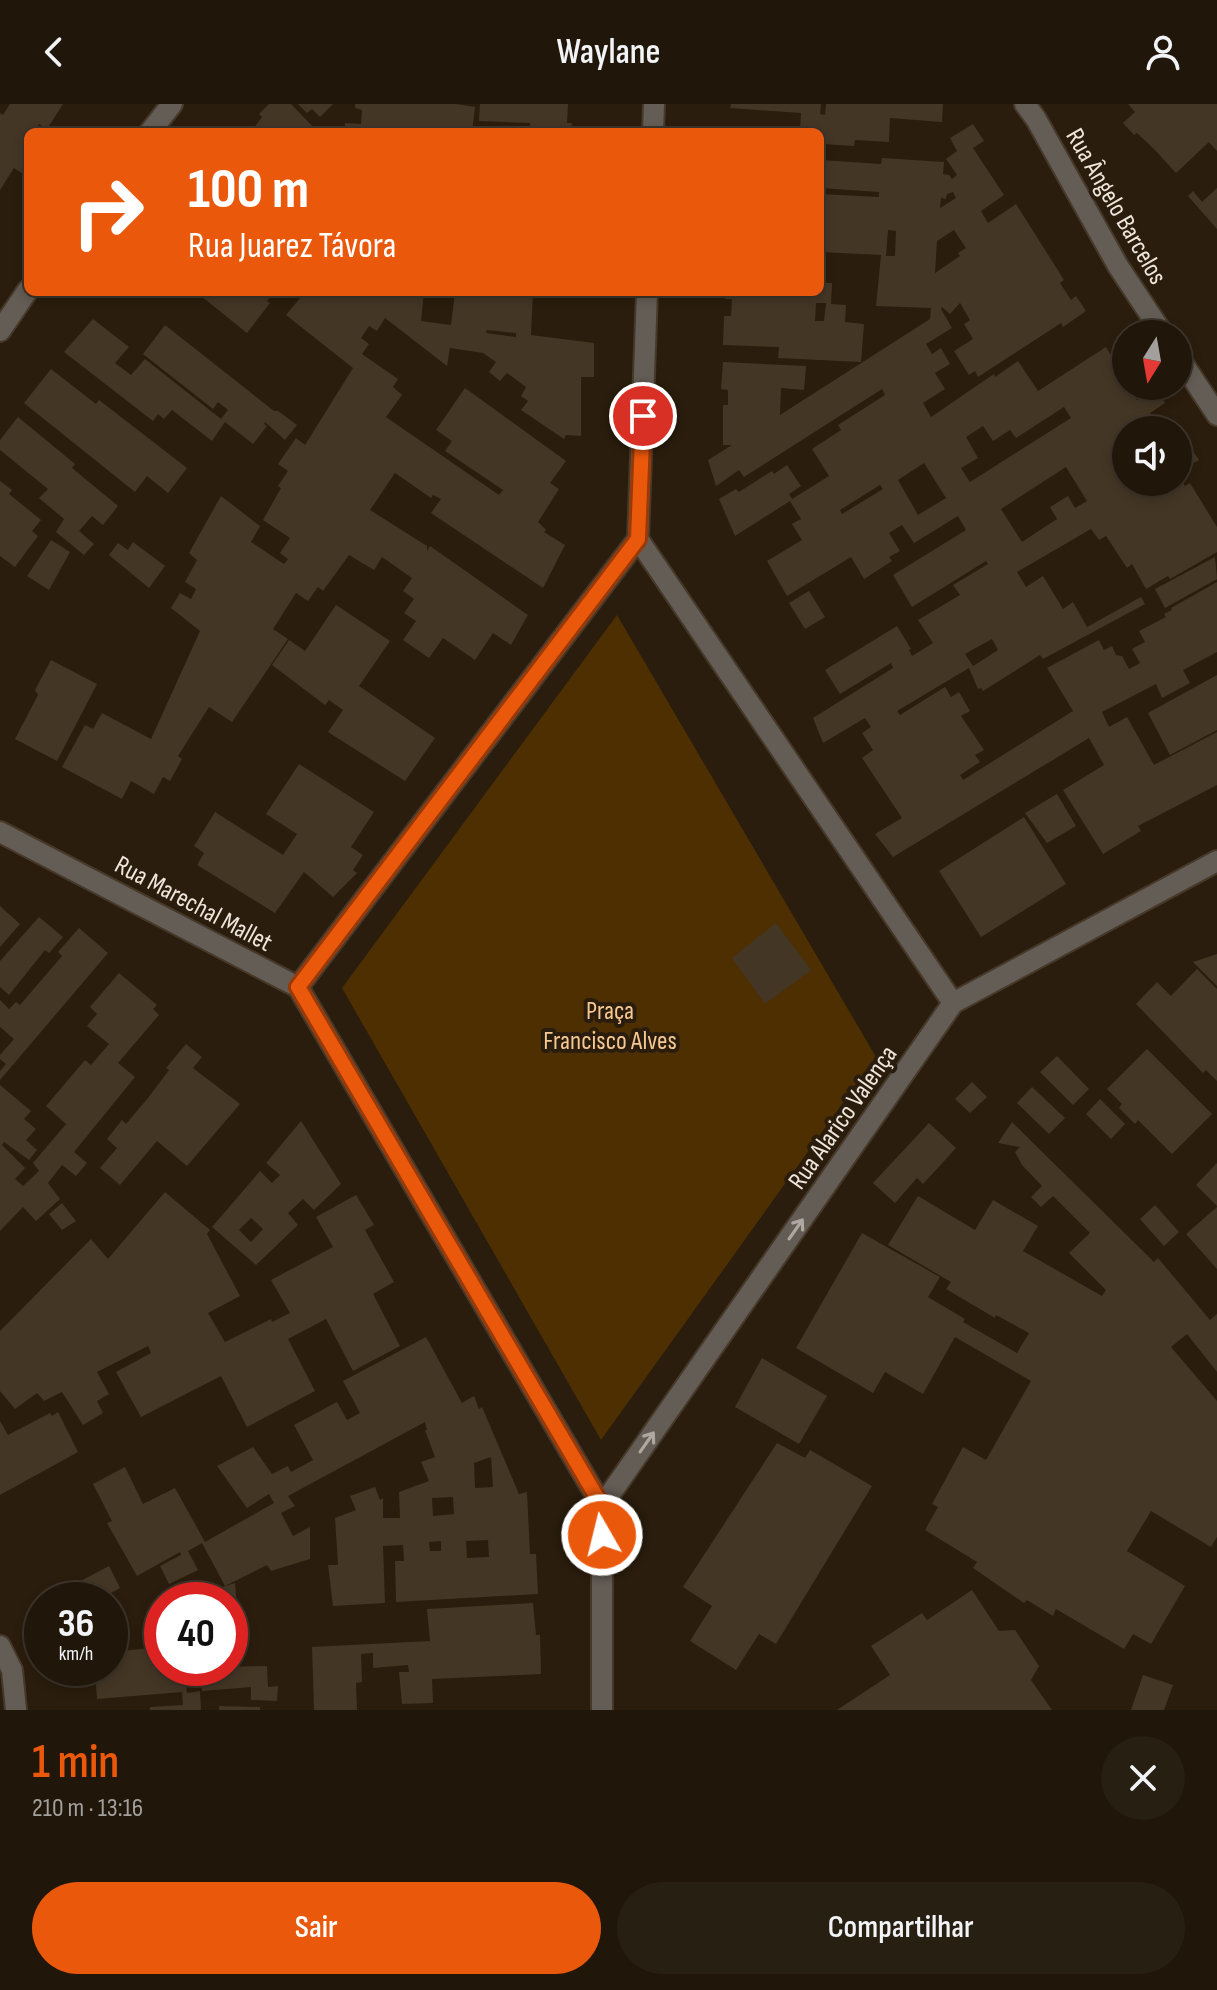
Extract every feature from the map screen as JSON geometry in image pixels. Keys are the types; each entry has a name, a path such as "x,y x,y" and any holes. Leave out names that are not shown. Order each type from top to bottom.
{"street":[{"path":"153,128 172,104"},
{"path":"653,128 654,104"},
{"name":"Rua Ângelo Barcelos","path":"1025,104 1118,266 1154,320"},
{"path":"0,331 24,296"},
{"path":"602,1710 602,1506 298,987 638,539 647,296"},
{"path":"1192,377 1217,415"},
{"path":"638,539 953,1003"},
{"name":"Rua Marechal Mallet","path":"0,832 298,987"},
{"name":"Rua Alarico Valença","path":"602,1506 953,1003 1217,861"},
{"path":"0,1646 12,1670 16,1710"}],"green space":[{"name":"Praça Francisco Alves","path":"617,615 876,1057 601,1440 342,988"}],"building":[{"path":"10,104 63,104 48,128 39,124 36,128 24,128 24,175 14,168 0,190 0,113 3,115"},
{"path":"269,104 291,104 314,128 254,128 262,117 259,114"},
{"path":"298,104 333,104 320,117 312,109 307,113"},
{"path":"355,104 456,104 475,107 472,128 345,128 345,123 361,124 362,110 355,108"},
{"path":"480,104 568,104 567,123 572,123 571,128 530,128 530,123 479,121"},
{"path":"731,104 821,104 820,114 825,115 826,104 943,104 942,122 890,118 889,142 855,140 854,146 824,144 824,128 800,128 801,113 730,108"},
{"path":"1128,104 1217,104 1217,151 1209,142 1176,173 1123,123 1135,112"},
{"path":"973,124 984,141 973,148 1004,195 981,211 988,223 1016,204 1064,280 1060,283 1071,300 1076,296 1086,311 1063,327 1061,323 978,377 975,371 969,375 954,351 973,339 964,324 970,320 960,303 950,314 942,307 952,328 926,344 932,354 941,348 950,364 935,373 945,389 923,403 931,417 1018,361 1038,391 1106,347 1112,357 1112,400 1163,400 1165,403 1150,413 1152,416 1112,416 1112,496 1192,496 1192,486 1217,527 1217,552 1146,589 1132,564 1127,568 1106,536 1099,540 1091,529 1017,572 1026,587 1043,576 1063,609 1073,602 1087,627 1141,597 1145,604 1043,659 1040,655 983,691 978,689 969,668 897,711 900,715 945,687 951,697 959,692 970,711 961,716 984,750 975,755 980,762 960,775 963,780 1073,711 1047,668 1099,640 1104,650 1112,646 1129,669 1140,663 1132,649 1145,642 1139,631 1166,617 1164,614 1171,608 1217,582 1217,652 1183,670 1190,683 1162,698 1156,684 1102,712 1109,727 1127,717 1154,765 1217,732 1217,785 1138,826 1141,831 1103,854 1063,790 1104,765 1089,738 893,857 875,834 902,818 862,758 873,750 862,733 871,727 865,718 823,743 813,718 893,668 891,663 840,694 825,670 897,626 912,656 933,643 918,620 960,595 953,585 988,564 986,561 912,607 893,575 966,530 958,516 914,543 902,525 889,533 900,551 889,557 892,561 864,579 851,557 787,596 767,561 802,540 792,524 801,519 790,501 735,536 719,499 736,489 739,492 787,465 801,486 789,494 792,499 829,476 812,449 841,430 838,425 885,395 882,389 744,477 739,470 716,486 708,460 732,445 723,445 723,405 728,405 728,390 721,389 723,362 806,366 804,390 781,388 780,415 930,319 931,308 876,306 881,255 824,252 824,194 879,197 879,192 824,188 824,160 881,164 882,158 944,162 943,174 952,179 957,175 946,159 957,151 950,138","holes":["953,192 956,198 940,208 941,198 946,199 947,194","888,230 896,231 895,256 886,256","954,230 966,248 958,253 960,256 935,273 937,241","1064,407 1071,418 970,482 961,468 978,458 966,437 983,426 993,441 1010,430 1016,438","924,463 946,498 918,515 898,480","1066,467 1087,501 1075,508 1068,496 1050,507 1057,519 1022,542 1001,509","880,485 883,489 842,514 840,510","992,639 998,650 973,666 965,654"]},
{"path":"1217,188 1217,229 1188,196 1193,191 1202,202"},
{"path":"824,283 832,283 831,304 846,305 845,322 864,324 861,362 778,358 779,347 723,345 724,316 731,316 732,299 725,299 725,296 824,296","holes":["816,303 826,303 824,321 815,321"]},
{"path":"201,296 271,296 267,301 270,303 247,333"},
{"path":"302,296 424,296 421,321 451,325 455,296 533,296 531,335 594,343 594,377 581,377 581,436 566,435 564,439 521,410 528,401 521,396 526,387 507,373 500,381 489,372 496,362 483,353 450,348 447,366 385,318 377,331 369,326 361,338 369,344 362,354 398,379 393,387 402,395 386,417 499,495 503,490 445,451 452,441 436,430 465,388 566,461 550,483 559,489 538,522 546,530 544,532 565,545 543,588 431,513 441,499 433,495 431,498 395,473 370,510 427,546 427,551 430,546 528,615 511,645 493,633 475,660 443,638 429,658 403,640 416,621 404,613 414,599 403,591 412,578 382,557 374,570 349,555 323,591 318,587 308,601 296,593 273,629 288,639 232,722 209,707 178,756 182,759 170,781 163,777 154,794 131,781 122,799 62,767 85,725 93,729 102,713 151,739 200,631 171,608 180,593 191,599 196,589 185,582 197,560 189,553 221,496 260,526 251,542 284,564 288,559 280,553 290,538 263,520 288,471 278,464 296,438 305,445 353,368 286,315","holes":["487,330 516,333 516,337 486,333"]},
{"path":"93,319 129,347 115,363 131,375 145,359 221,419 228,410 218,402 213,409 143,354 165,325 274,411 297,425 285,440 265,422 267,426 253,444 225,422 212,441 172,410 164,419 158,414 153,421 64,352"},
{"path":"51,369 96,404 99,400 187,468 168,493 147,476 135,492 24,403"},
{"path":"18,417 75,464 72,468 118,506 103,525 92,516 79,531 94,544 84,555 56,532 64,519 39,498 48,489 0,450 0,440"},
{"path":"1192,450 1199,460 1192,464"},
{"path":"0,481 12,490 9,494 41,520 32,531 38,536 15,567 0,556"},
{"path":"51,540 70,552 49,590 27,576"},
{"path":"133,542 165,566 149,588 109,555 118,543 128,550"},
{"path":"1215,557 1217,579 1165,608 1155,589"},
{"path":"809,591 825,617 805,629 789,603"},
{"path":"336,605 390,641 359,686 435,738 405,781 328,732 343,710 329,700 325,705 272,665 289,640 305,651"},
{"path":"51,660 97,684 57,761 15,739 38,695 35,690"},
{"path":"1217,675 1217,730 1170,755 1148,713"},
{"path":"299,764 374,812 351,847 363,855 353,870 357,873 333,897 304,872 275,913 197,865 204,853 194,846 215,812 283,855 297,834 266,814"},
{"path":"1057,794 1076,826 1047,843 1025,813"},
{"path":"1024,817 1066,884 981,937 939,871"},
{"path":"0,906 20,924 0,947"},
{"path":"39,917 63,937 49,953 45,950 9,995 0,987 0,961"},
{"path":"776,923 811,970 765,1004 732,958"},
{"path":"79,928 108,953 0,1080 0,1071 6,1064 0,1055 14,1039 0,1027 0,1000 9,1009 16,1002 20,1005 62,956 58,952"},
{"path":"1217,954 1217,986 1193,962"},
{"path":"1197,969 1217,989 1217,1081 1206,1070 1203,1073 1136,1004 1157,982 1171,996"},
{"path":"119,973 157,1005 153,1009 159,1015 118,1063 135,1077 74,1152 87,1163 76,1176 62,1165 48,1183 60,1199 36,1221 23,1207 0,1231 0,1085 31,1111 24,1119 36,1129 26,1140 37,1150 29,1160 4,1142 2,1145 25,1168 15,1179 23,1186 39,1171 33,1163 66,1124 46,1106 85,1060 91,1065 109,1044 87,1026 97,1014 90,1007"},
{"path":"186,1044 202,1057 193,1068 240,1104 187,1166 157,1141 120,1185 100,1168 117,1148 107,1139 122,1120 126,1124 148,1098 169,1070 166,1068"},
{"path":"1147,1049 1212,1114 1172,1154 1138,1120 1135,1124 1119,1108 1122,1104 1107,1089"},
{"path":"1057,1056 1089,1089 1073,1105 1040,1072"},
{"path":"972,1082 987,1097 970,1113 955,1099"},
{"path":"1032,1087 1065,1118 1049,1134 1017,1103"},
{"path":"1100,1099 1125,1124 1111,1139 1086,1114"},
{"path":"301,1121 341,1184 314,1210 303,1199 288,1213 298,1225 256,1265 212,1227 260,1171 272,1183 280,1175 266,1163","holes":["251,1218 263,1229 251,1242 239,1230"]},
{"path":"1012,1122 1154,1262 1158,1258 1210,1320 1217,1314 1217,1372 1187,1334 1171,1347 1217,1401 1217,1537 1211,1547 1151,1511 1127,1551 1185,1586 1151,1644 1133,1634 1124,1649 1056,1609 1053,1616 1027,1600 1024,1603 973,1568 977,1562 925,1530 938,1507 932,1504 963,1447 986,1460 1031,1381 955,1337 923,1394 885,1372 873,1393 796,1348 862,1233 940,1277 928,1297 965,1319 963,1322 1017,1353 1029,1333 996,1315 995,1318 946,1289 951,1282 888,1245 918,1196 975,1230 993,1200 1038,1226 1023,1251 1102,1296 1106,1290 1069,1253 1090,1233 1053,1196 1041,1207 1031,1197 1042,1186 1022,1165 1015,1152 1020,1147 998,1143"},
{"path":"929,1123 956,1148 923,1184 917,1178 895,1203 873,1183"},
{"path":"1217,1163 1217,1206 1196,1185"},
{"path":"165,1192 210,1230 207,1234 240,1296 208,1313 225,1342 290,1313 271,1280 333,1247 316,1217 356,1195 374,1225 365,1230 394,1282 373,1294 400,1346 353,1371 326,1319 288,1339 315,1391 247,1427 221,1376 141,1417 116,1372 151,1353 148,1346 97,1372 109,1394 97,1401 103,1413 83,1425 62,1392 44,1401 37,1393 15,1409 0,1391 0,1331 91,1239 108,1259"},
{"path":"62,1203 76,1221 62,1230 49,1214"},
{"path":"1155,1205 1179,1232 1164,1246 1140,1219"},
{"path":"1217,1207 1217,1269 1186,1234"},
{"path":"426,1337 462,1403 474,1396 479,1409 482,1407 519,1494 527,1492 530,1554 536,1554 538,1594 396,1602 395,1561 404,1561 403,1545 383,1546 385,1603 333,1606 328,1565 338,1565 335,1518 356,1510 350,1496 375,1487 380,1500 383,1498 383,1518 400,1518 399,1492 429,1481 421,1462 435,1457 425,1422 288,1496 295,1506 281,1513 293,1536 310,1527 310,1559 271,1571 267,1565 233,1582 223,1582 202,1543 188,1551 198,1570 168,1582 160,1566 181,1555 180,1552 137,1576 107,1523 112,1521 93,1484 125,1467 143,1504 175,1488 205,1542 274,1503 269,1494 247,1508 217,1466 253,1447 272,1474 288,1466 291,1472 313,1460 294,1425 337,1402 347,1420 360,1413 343,1381","holes":["491,1457 493,1487 475,1488 474,1463","453,1497 454,1514 433,1516 432,1498","488,1540 489,1557 467,1558 466,1541","441,1541 441,1551 430,1551 429,1542"]},
{"path":"762,1358 827,1396 799,1444 735,1407"},
{"path":"58,1412 78,1452 0,1495 0,1421 8,1435 50,1413 52,1416"},
{"path":"777,1443 805,1458 810,1450 872,1486 776,1644 759,1634 736,1670 690,1641 712,1606 683,1587"},
{"path":"109,1566 117,1582 79,1582"},
{"path":"972,1590 999,1631 1015,1630 1039,1666 1031,1680 1052,1710 837,1710 890,1675 871,1646 922,1613 927,1620"},
{"path":"533,1603 536,1635 540,1635 541,1674 432,1679 433,1703 402,1704 399,1672 409,1672 408,1665 373,1668 373,1653 361,1654 362,1682 356,1683 357,1710 314,1710 312,1647 430,1641 427,1609"},
{"path":"144,1649 144,1686 186,1686 187,1693 200,1691 201,1710 150,1710 150,1707 183,1705 182,1692 97,1699 96,1686 128,1686 128,1650"},
{"path":"248,1666 267,1666 268,1687 278,1686 277,1701 251,1700 251,1687 202,1691 202,1686 248,1686"},
{"path":"1143,1675 1173,1685 1164,1710 1131,1710"},
{"path":"219,1706 260,1707 260,1710 219,1710"}],"route":[{"path":"602,1535 602,1506 298,987 638,539 643,416"}]}
